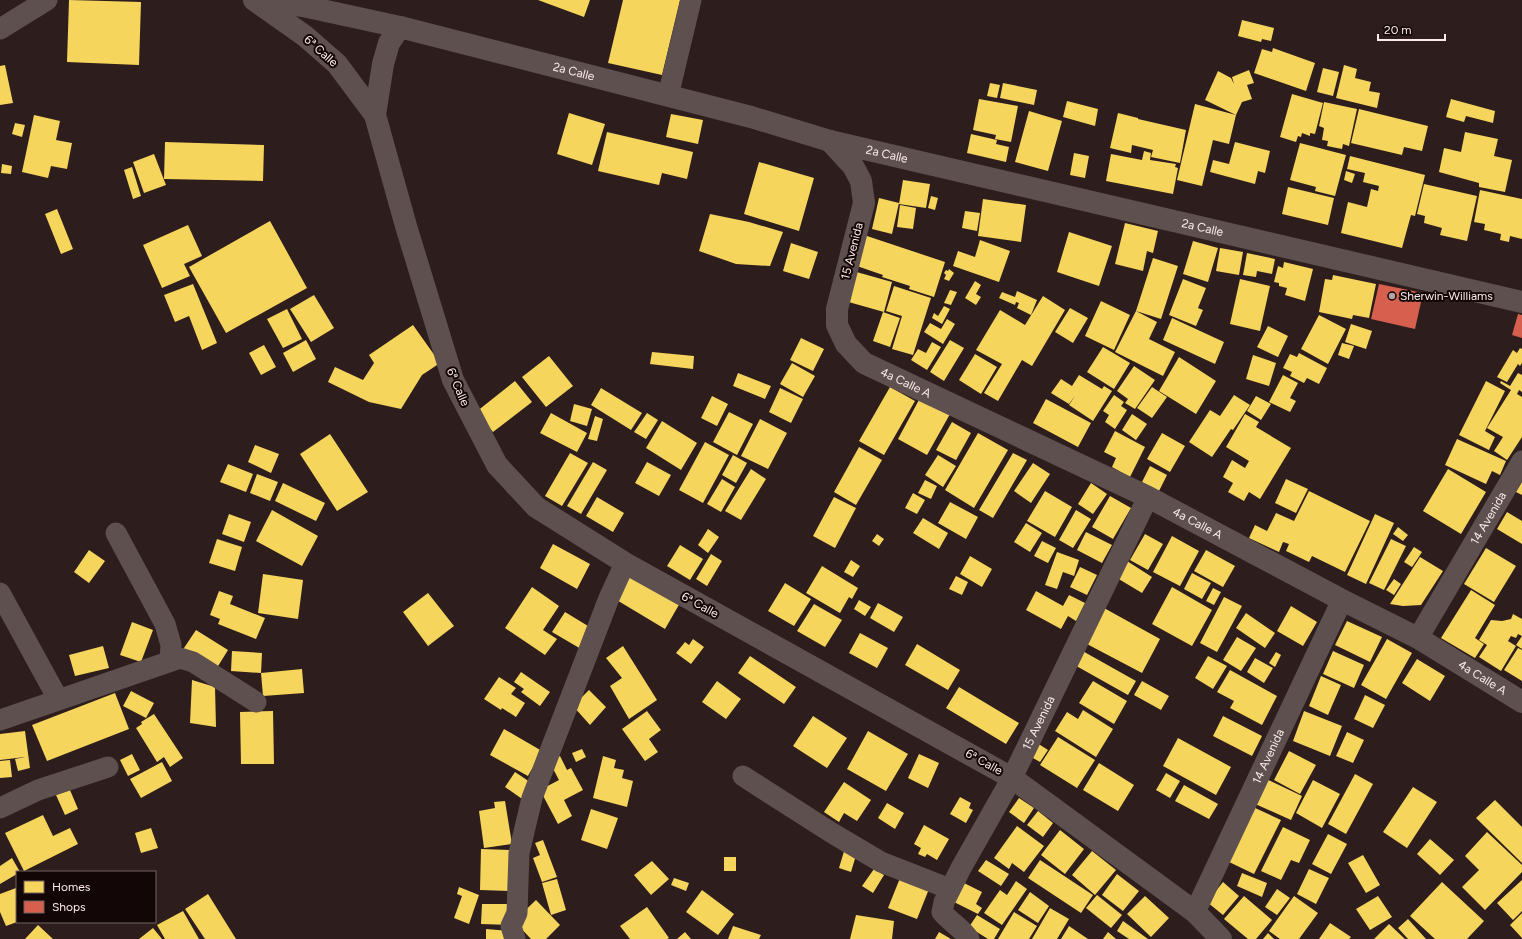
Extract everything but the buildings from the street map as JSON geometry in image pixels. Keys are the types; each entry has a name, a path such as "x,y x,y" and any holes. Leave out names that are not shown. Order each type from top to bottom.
{"main road":[{"name":"2a Calle","path":"254,0 302,6 400,27 751,117 830,141 1522,302"},
{"name":"6ª Calle","path":"254,0 305,36 337,64 375,115 406,226 453,380 497,465 536,507 624,563 1012,778 1195,912 1221,939"},
{"name":"6ª Calle","path":"375,115 383,64 389,43 400,27"},
{"name":"15 Avenida","path":"830,141 853,166 862,181 864,203 837,309 837,325 846,344 864,363"},
{"name":"4a Calle A","path":"864,363 1148,497 1342,600 1418,638 1522,702"}],"street":[{"path":"0,29 47,0"},
{"path":"668,96 692,0"},
{"name":"14 Avenida","path":"1418,638 1522,461"},
{"name":"15 Avenida","path":"969,939 964,932 942,912 944,902 1012,778 1148,497"},
{"path":"116,533 165,624 171,645 170,660"},
{"path":"515,939 511,926 516,913 519,853 532,798 609,598 624,563"},
{"path":"0,593 58,699"},
{"name":"14 Avenida","path":"1195,912 1342,600"},
{"path":"0,720 170,660 180,658 193,662 256,702"},
{"path":"0,808 38,790 108,767"},
{"path":"743,776 832,833 881,862 950,889"}],"place":[{"name":"Sherwin-Williams","path":"1392,296"}]}
